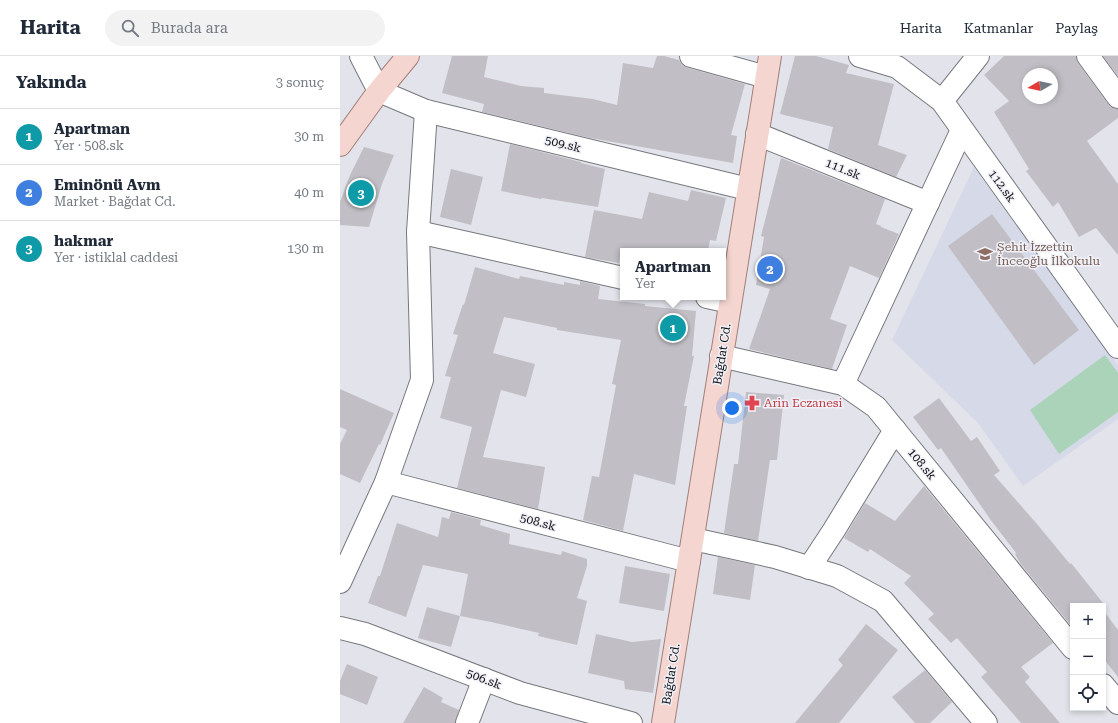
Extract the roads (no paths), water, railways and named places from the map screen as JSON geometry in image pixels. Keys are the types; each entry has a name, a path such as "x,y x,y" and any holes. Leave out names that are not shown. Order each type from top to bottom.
{"main road":[{"path":"340,145 379,91 408,56"},
{"name":"Bağdat Cd.","path":"663,723 770,56"}],"street":[{"path":"361,56 379,91"},
{"path":"691,56 766,77"},
{"name":"112.sk","path":"860,56 897,67 942,101 1118,347"},
{"path":"942,101 978,56"},
{"path":"1088,56 1114,85"},
{"name":"509.sk","path":"379,91 426,111 748,189"},
{"path":"340,582 386,482 422,380 418,232 426,111"},
{"path":"843,384 962,130"},
{"name":"111.sk","path":"757,134 928,203"},
{"path":"418,232 620,277"},
{"path":"721,300 730,302"},
{"name":"108.sk","path":"721,356 843,384 876,407 1070,644"},
{"path":"809,568 895,430"},
{"name":"508.sk","path":"386,482 689,561"},
{"path":"693,539 775,557 837,576 883,601 986,723"},
{"name":"506.sk","path":"340,628 365,634 520,693 631,723"},
{"path":"467,723 484,679"},
{"path":"1106,689 1118,703"}],"place":[{"name":"hakmar","path":"361,193"},
{"name":"Şehit İzzettin İnceoğlu İlkokulu","path":"985,254"},
{"name":"Eminönü Avm","path":"770,269"},
{"name":"Apartman","path":"673,328"},
{"name":"Arin Eczanesi","path":"752,403"}]}
